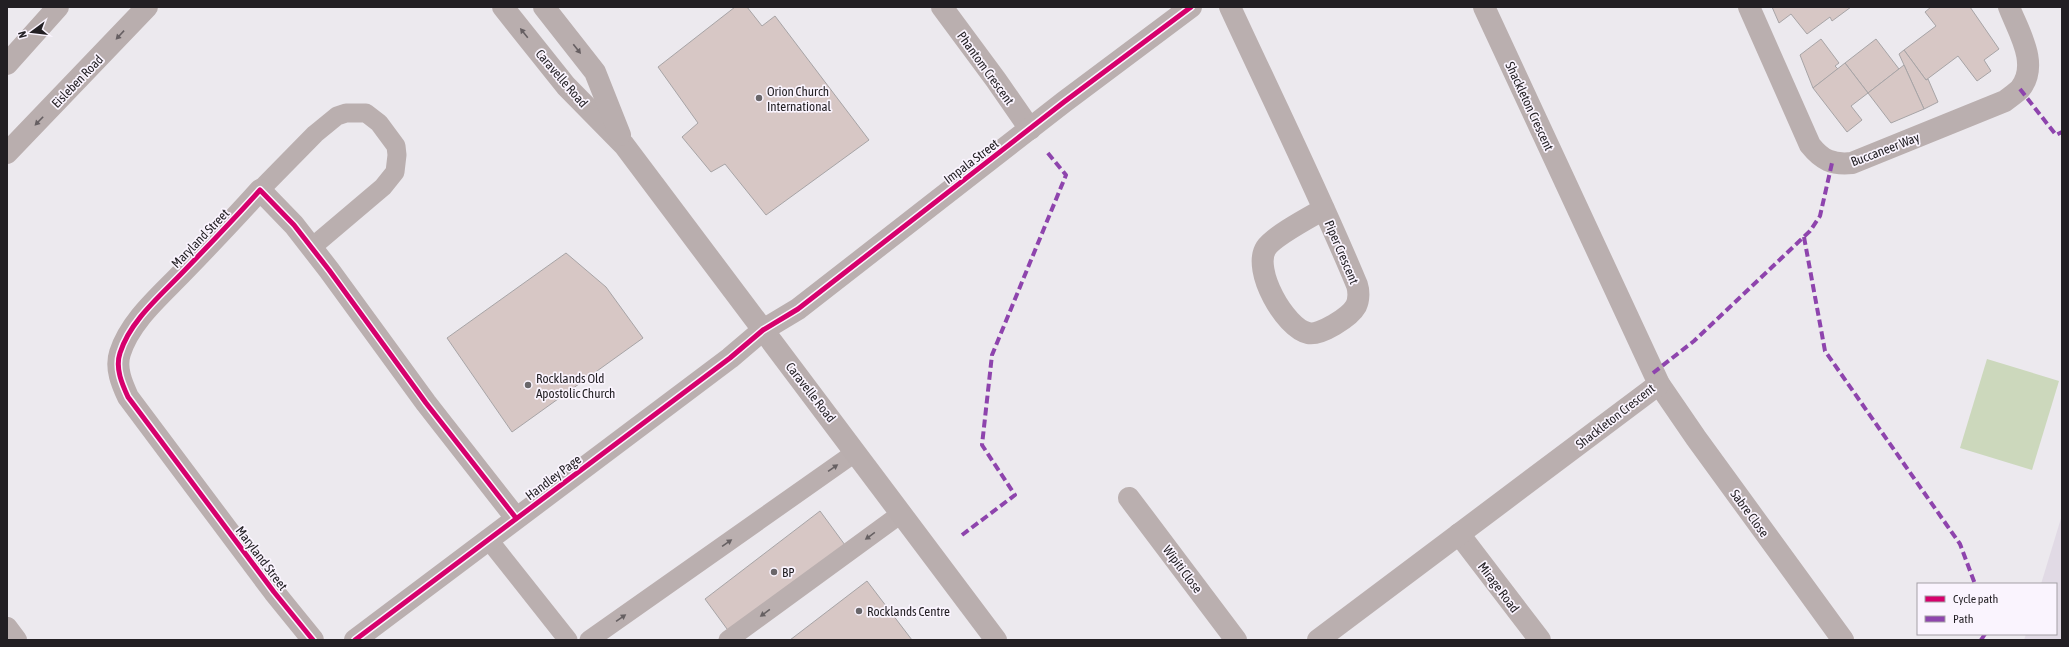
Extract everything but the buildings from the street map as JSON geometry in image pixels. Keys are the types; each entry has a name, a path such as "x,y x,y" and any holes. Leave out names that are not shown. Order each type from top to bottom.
{"street":[{"path":"7,64 58,7"},
{"name":"Eisleben Road","path":"7,153 147,7"},
{"name":"Caravelle Road","path":"503,7 566,86 624,145 996,640"},
{"name":"Caravelle Road","path":"544,7 595,72 624,145"},
{"name":"Phantom Crescent","path":"942,7 1030,129"},
{"name":"Impala Street","path":"763,330 798,309 1030,129 1191,7"},
{"name":"Piper Crescent","path":"1230,7 1324,209 1358,288 1356,305 1351,312 1318,333 1309,333 1300,330 1279,306 1266,282 1262,261 1266,248 1274,240 1324,209"},
{"name":"Shackleton Crescent","path":"1318,640 1659,384 1484,7"},
{"name":"Buccaneer Way","path":"1749,7 1810,145 1824,160 1842,164 1852,163 2005,101 2020,88 2027,74 2028,56 2009,7"},
{"path":"260,190 294,225 329,270 426,403 516,518"},
{"name":"Maryland Street","path":"260,190 148,308 130,330 120,353 118,362 121,380 128,397 274,592 313,640"},
{"name":"Handley Page","path":"355,640 730,358 763,330"},
{"name":"Sabre Close","path":"1659,384 1696,438 1843,640"},
{"name":"Wipiti Close","path":"1129,498 1236,640"},
{"name":"Mirage Road","path":"1459,534 1540,640"},
{"path":"7,628 16,640"}],"lane":[{"name":"Maryland Street","path":"260,190 315,134 337,116 346,113 366,113 379,123 396,146 398,155 395,172 383,187 311,248"},
{"path":"589,640 856,452"},
{"path":"728,640 902,513"},
{"path":"488,539 568,640"}],"shaded area":[{"path":"2062,515 2062,640 2024,640 2026,635 2057,635 2057,583 2041,583"}],"green space":[{"path":"1987,359 2059,381 2032,470 1960,448"}],"marked path":[{"path":"2020,89 2056,135 2062,132"},
{"path":"962,535 1015,495 982,445 992,355 1066,175 1047,152"},
{"path":"1653,373 1694,341 1810,231 1820,216 1832,163"},
{"path":"1804,237 1825,351 1960,544 1975,583"},
{"path":"1981,640 1984,635"}],"cycle path":[{"path":"355,640 730,358 763,330 798,309 1064,102 1191,7"},
{"path":"313,640 274,592 128,397 118,364 120,353 125,341 138,320 260,190 294,225 329,270 426,403 516,518"}],"place":[{"name":"Orion Church International","path":"759,98"},
{"name":"Rocklands Old Apostolic Church","path":"528,385"},
{"name":"BP","path":"774,572"},
{"name":"Rocklands Centre","path":"859,611"}]}
